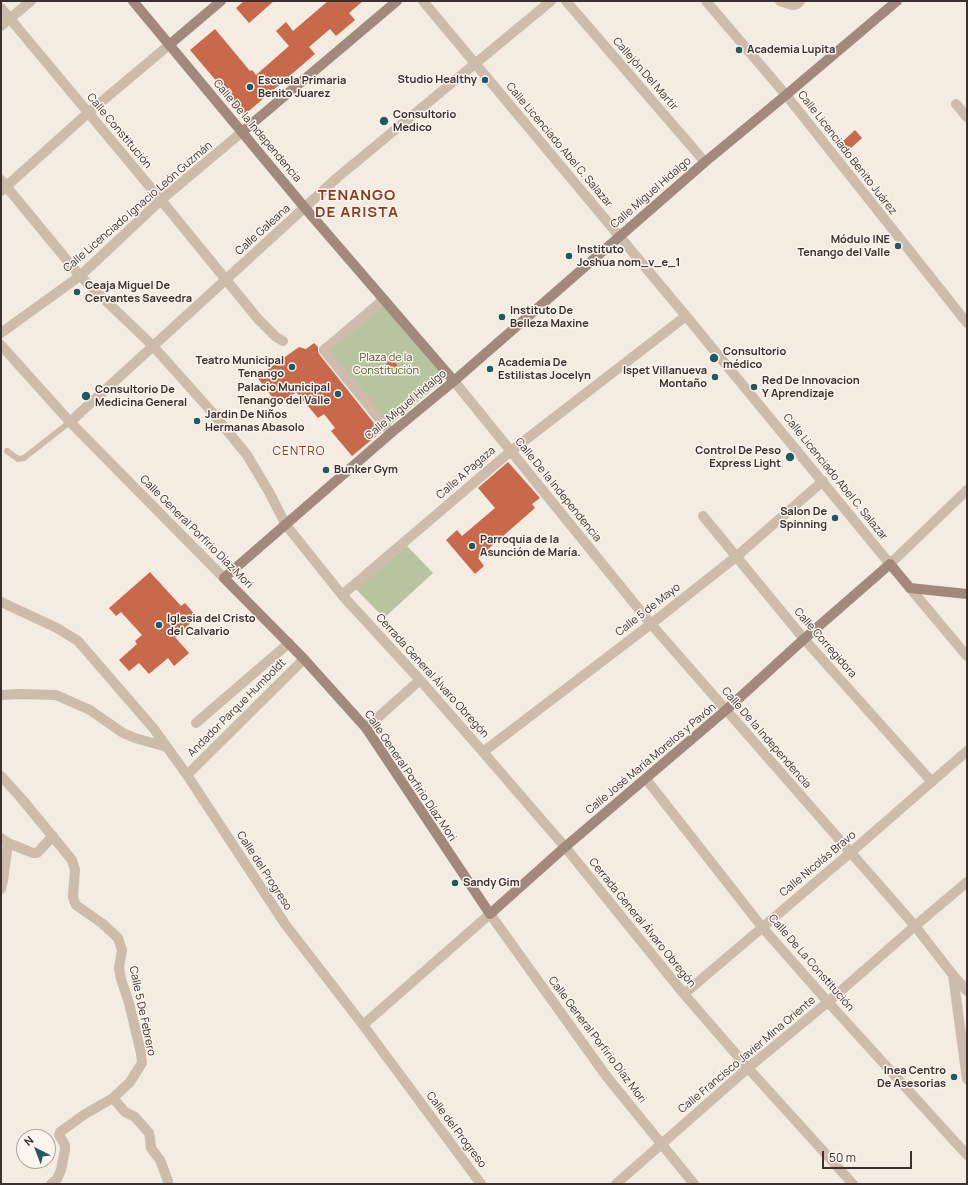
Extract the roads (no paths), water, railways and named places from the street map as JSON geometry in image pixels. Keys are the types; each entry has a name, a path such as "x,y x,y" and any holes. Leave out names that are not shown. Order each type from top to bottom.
{"street":[{"path":"1,26 31,1"},
{"name":"Calle De la Independencia","path":"133,1 305,208 454,381 651,624 915,926 967,991"},
{"path":"3,186 222,1"},
{"name":"Calle Licenciado Ignacio León Guzmán","path":"1,333 80,276 161,200 397,1"},
{"name":"Calle Licenciado Abel C. Salazar","path":"423,1 967,656"},
{"name":"Calle Galeana","path":"70,422 338,177 551,1"},
{"name":"Callejón Del Martir","path":"566,1 705,162"},
{"name":"Calle Licenciado Benito Juárez","path":"706,1 786,95 967,322"},
{"path":"780,1 792,5 797,4 800,1"},
{"name":"Calle Miguel Hidalgo","path":"224,578 391,433 454,381 705,162 894,2"},
{"name":"Calle Constitución","path":"1,8 225,279 270,332 283,341"},
{"path":"956,104 967,117"},
{"name":"Cerrada General Álvaro Obregón","path":"3,186 80,276 153,346 211,411 247,455 269,492 286,525 342,595 420,680 483,752 565,847 684,994 748,1068 853,1184"},
{"path":"384,300 324,350 391,433"},
{"name":"Calle A Pagaza","path":"342,595 511,451 686,316"},
{"name":"Calle General Porfirio Díaz Mori","path":"1,346 70,422 289,643 366,728 490,914 607,1077 694,1184"},
{"name":"Calle 5 de Mayo","path":"483,752 651,624 737,556 823,481"},
{"name":"Calle José María Morelos y Pavón","path":"363,1025 565,847 726,710 890,564 967,490"},
{"name":"Calle Corregidora","path":"704,516 804,639 932,782"},
{"path":"910,588 967,594"},
{"name":"Calle del Progreso","path":"1,602 57,628 78,641 154,729 187,775 285,924 363,1025 481,1184"},
{"path":"196,723 289,643"},
{"name":"Andador Parque Humboldt","path":"187,775 304,659"},
{"path":"366,728 420,680"},
{"path":"1,695 56,695 90,710 123,732 135,738 167,747"},
{"name":"Calle Nicolás Bravo","path":"684,994 850,853 967,750"},
{"name":"Calle 5 De Febrero","path":"1,776 72,860 76,870 73,896 76,905 103,924 118,938 122,950 119,968 121,979 129,1002 142,1063 130,1082 113,1098"},
{"name":"Calle De La Constitución","path":"646,779 762,927 967,1155"},
{"path":"1,889 3,880 5,840 33,853 37,853 53,836"},
{"name":"Calle Francisco Javier Mina Oriente","path":"616,1184 748,1068 828,1002 967,882"},
{"path":"953,975 967,1079"},
{"path":"51,1184 57,1179 61,1170 65,1150 65,1145 59,1135 60,1132 85,1114 113,1098 125,1112 135,1117 149,1133 151,1148 160,1160 168,1181"}],"lane":[{"path":"7,451 18,459 24,458 70,422"}],"place":[{"name":"Academia Lupita","path":"739,50"},
{"name":"Studio Healthy","path":"485,80"},
{"name":"Escuela Primaria Benito Juarez","path":"250,87"},
{"name":"Consultorio Medico","path":"384,121"},
{"name":"Módulo INE Tenango del Valle","path":"898,246"},
{"name":"Instituto Joshua nom_v_e_1","path":"569,256"},
{"name":"Ceaja Miguel De Cervantes Saveedra","path":"77,292"},
{"name":"Instituto De Belleza Maxine","path":"502,317"},
{"name":"Consultorio médico","path":"714,358"},
{"name":"Teatro Municipal Tenango","path":"292,367"},
{"name":"Academia De Estilistas Jocelyn","path":"490,369"},
{"name":"Ispet Villanueva Montaño","path":"715,377"},
{"name":"Red De Innovacion Y Aprendizaje","path":"754,387"},
{"name":"Palacio Municipal Tenango del Valle","path":"338,394"},
{"name":"Consultorio De Medicina General","path":"86,396"},
{"name":"Jardin De Niños Hermanas Abasolo","path":"197,421"},
{"name":"Control De Peso Express Light","path":"790,457"},
{"name":"Bunker Gym","path":"326,470"},
{"name":"Salon De Spinning","path":"835,518"},
{"name":"Parroquia de la Asunción de María.","path":"472,546"},
{"name":"Iglesia del Cristo del Calvario","path":"159,625"},
{"name":"Sandy Gim","path":"455,883"},
{"name":"Inea Centro De Asesorias","path":"954,1077"}],"district":[{"name":"TENANGO DE ARISTA","path":"357,204"},
{"name":"CENTRO","path":"299,452"}],"park label":[{"name":"Plaza de la Constitución","path":"386,364"}]}
